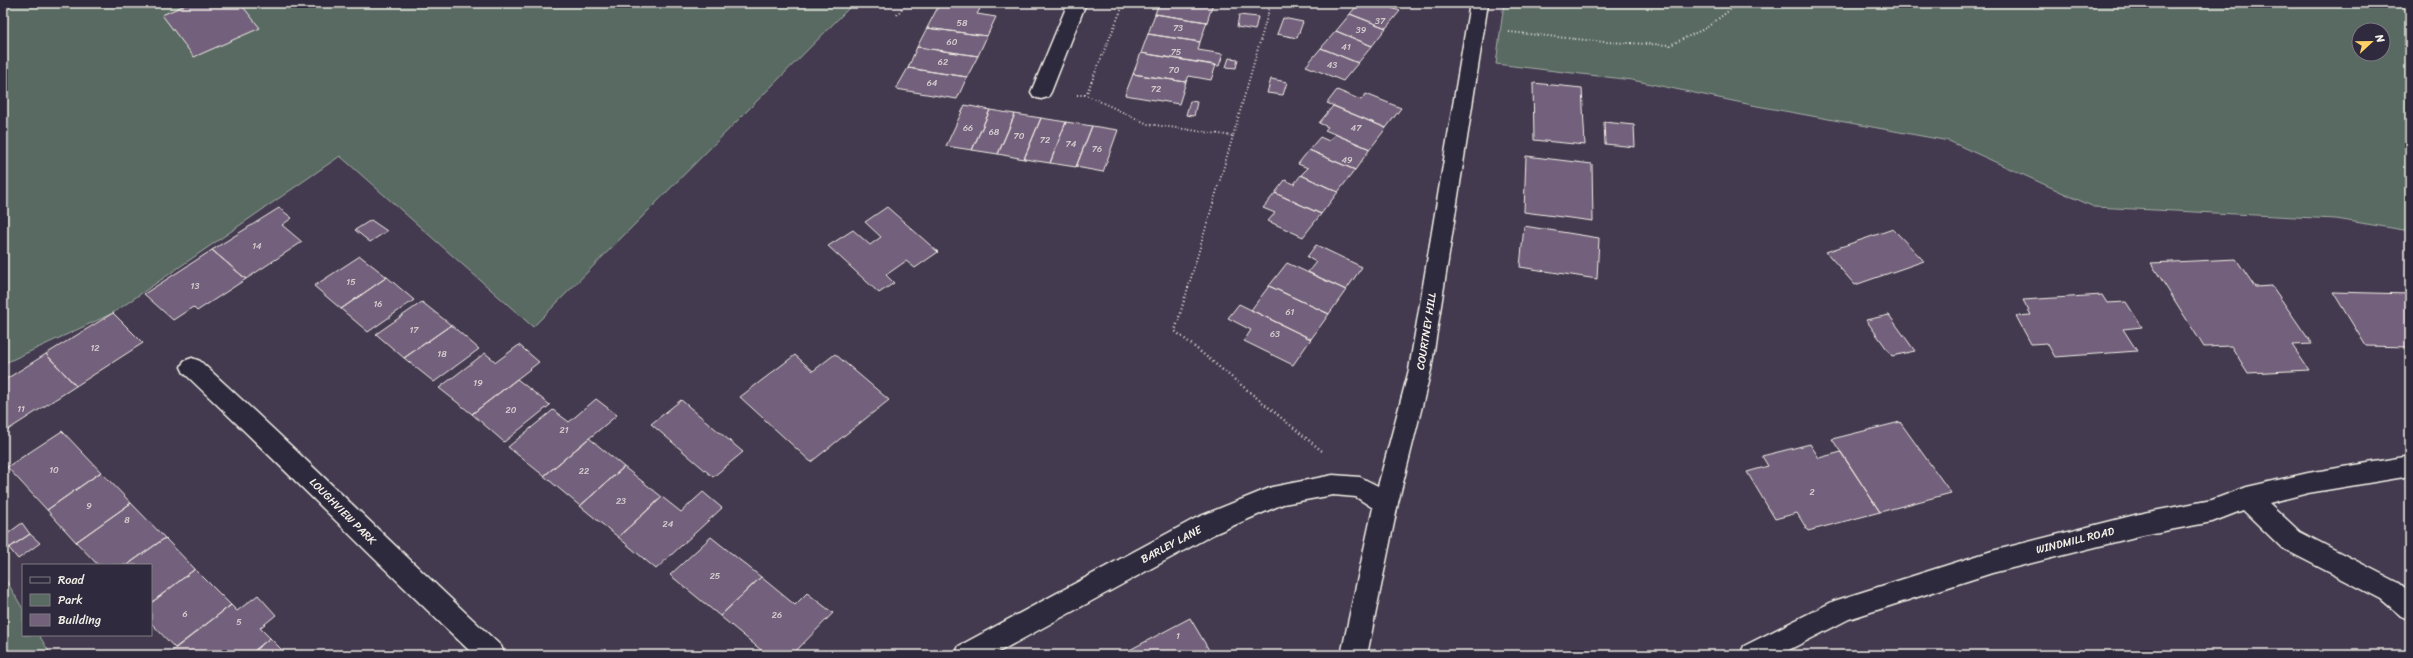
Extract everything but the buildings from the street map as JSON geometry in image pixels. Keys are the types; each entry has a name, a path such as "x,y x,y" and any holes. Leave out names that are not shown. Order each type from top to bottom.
{"street":[{"path":"1041,92 1077,3"},
{"name":"COURTNEY HILL","path":"1354,655 1386,504 1420,370 1479,3"},
{"name":"LOUGHVIEW PARK","path":"192,367 293,461 409,577 492,655"},
{"name":"WINDMILL ROAD","path":"1753,655 1843,609 2051,546 2143,524 2212,511 2247,498 2308,483 2410,466"},
{"name":"BARLEY LANE","path":"968,655 1205,526 1281,494 1333,485 1360,487 1386,504"},
{"path":"2247,498 2291,540 2390,591 2410,608"}],"path":[{"path":"897,15 906,3"},
{"path":"1017,3 1031,5"},
{"path":"1086,95 1124,3"},
{"path":"1271,3 1175,331 1323,452"},
{"path":"1475,29 1605,42 1670,45 1706,28 1739,3"},
{"path":"1041,92 1086,95 1148,124 1233,136"}],"green space":[{"path":"3,3 854,3 533,327 340,156 113,313 3,364"},
{"path":"1504,3 2410,3 2410,231 2336,219 2094,207 1949,141 1757,106 1632,80 1496,64"},
{"path":"3,575 22,607 22,636 40,636 51,655 3,655"}]}
